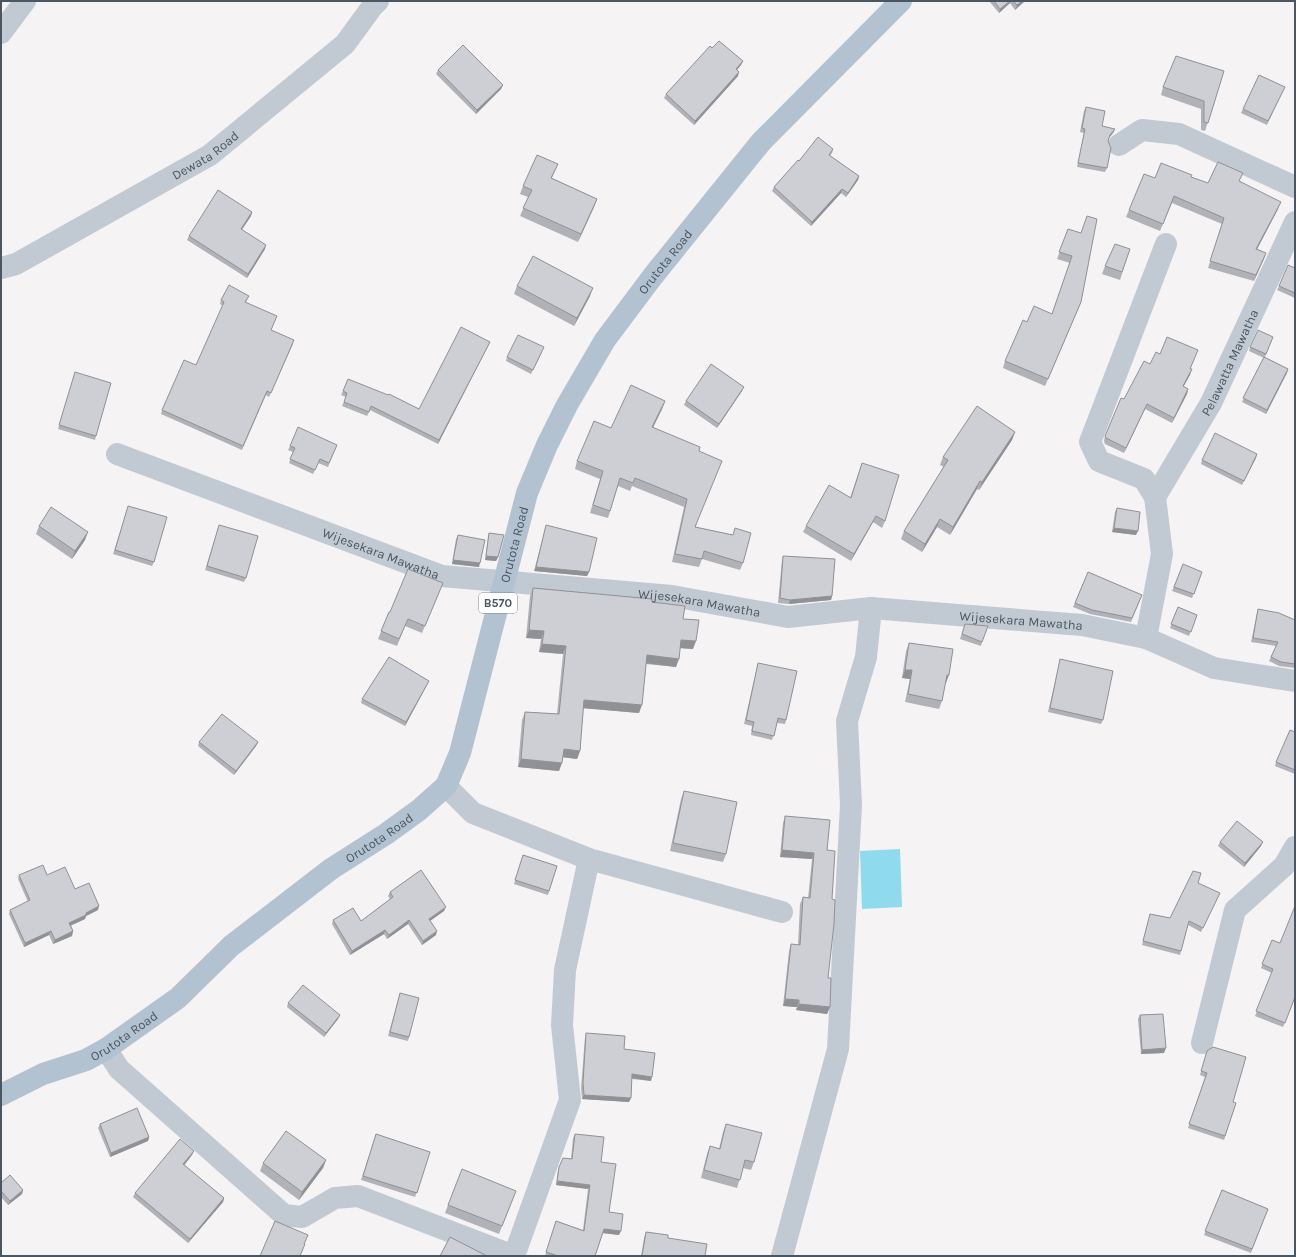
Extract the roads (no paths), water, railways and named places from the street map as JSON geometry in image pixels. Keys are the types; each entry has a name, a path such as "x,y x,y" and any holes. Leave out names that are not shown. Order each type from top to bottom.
{"main road":[{"name":"Orutota Road","path":"1,1095 43,1074 86,1060 106,1049 178,998 231,946 331,869 386,834 419,810 446,786 460,753 527,493 547,445 567,405 605,340 653,276 761,142 901,1"}],"street":[{"path":"1,34 25,1"},
{"name":"Dewata Road","path":"1,268 16,264 210,155 345,44 378,1"},
{"path":"1119,146 1142,130 1179,134 1295,187"},
{"name":"Pelawatta Mawatha","path":"1155,497 1211,403 1295,222"},
{"path":"1146,638 1162,554 1155,497 1144,479 1099,461 1090,442 1166,244"},
{"name":"Wijesekara Mawatha","path":"117,454 442,576 672,596 788,617 871,608 1082,625 1146,638 1214,668 1295,681"},
{"path":"782,1256 838,1049 851,805 847,721 866,657 871,608"},
{"path":"446,786 474,812 589,859 782,912"},
{"path":"1202,1043 1235,910 1290,869 1295,847"},
{"path":"106,1049 119,1069 284,1215 302,1217 335,1198 358,1196 514,1256 570,1100 562,1025 565,970 589,859"}],"water":[{"path":"900,849 902,907 862,909 860,851"}]}
